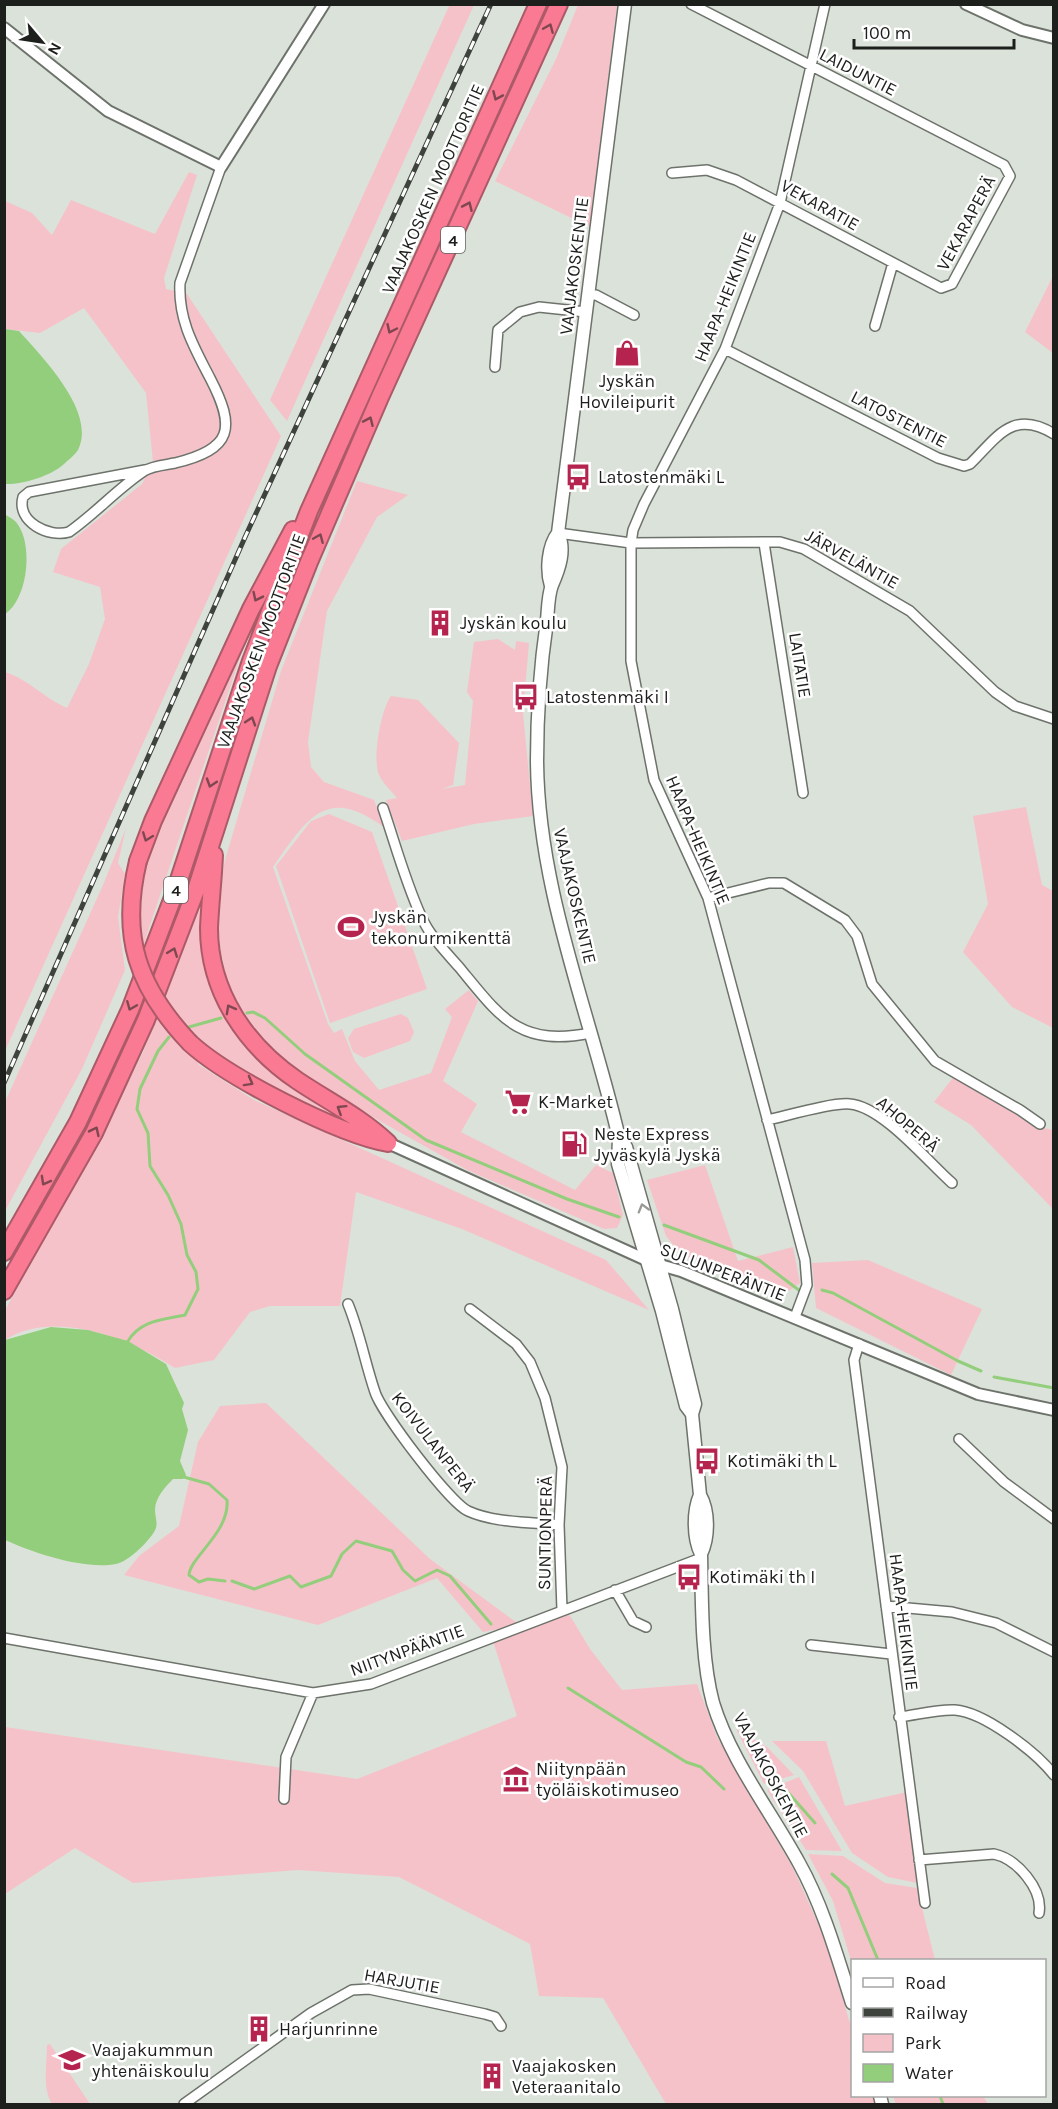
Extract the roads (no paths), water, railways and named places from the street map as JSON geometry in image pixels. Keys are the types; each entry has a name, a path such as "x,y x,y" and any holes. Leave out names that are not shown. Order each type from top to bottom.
{"highway":[{"name":"VAAJAKOSKEN MOOTTORITIE","path":"4,1252 78,1122 130,1010 175,892 251,661 309,511 538,4"},
{"name":"VAAJAKOSKEN MOOTTORITIE","path":"4,1291 94,1133 142,1030 172,956 214,836 268,666 309,561 376,407 559,4"},
{"path":"309,511 289,535 256,600 153,821 138,861 130,904 130,927 138,963 151,995 189,1043 234,1074 284,1101 367,1139 388,1143"},
{"path":"214,836 210,940 213,970 231,1011 245,1033 265,1055 294,1078 373,1128 388,1143"}],"main road":[{"name":"VAAJAKOSKENTIE","path":"625,4 558,533 562,542 557,577 551,586 539,695 537,766 540,825 561,929 619,1138 618,1164 653,1262 695,1404 692,1414 700,1495 695,1504 697,1544 701,1556 707,1671 713,1702 724,1732 750,1782 800,1864 831,1937 851,2000"}],"street":[{"path":"146,470 69,532 60,535 47,532 26,518 22,512 23,497 29,492 146,470 198,457 220,442 225,432 225,410 186,333 179,303 180,284 221,167 324,4"},
{"name":"LAIDUNTIE","path":"691,4 1004,165 1009,171"},
{"name":"HAAPA-HEIKINTIE","path":"795,1317 807,1285 805,1260 708,898 654,780 649,760 632,662 631,543 633,530 644,504 725,349 780,202 825,4"},
{"path":"966,4 1022,30 1053,38"},
{"path":"4,28 108,111 221,167"},
{"name":"VEKARATIE","path":"672,173 707,170 736,180 941,288 947,288"},
{"name":"VEKARAPERÄ","path":"947,288 952,284 1009,182 1009,171"},
{"path":"875,326 893,263"},
{"path":"589,295 596,295 634,315"},
{"path":"495,366 498,330 520,312 540,308 586,312"},
{"name":"LATOSTENTIE","path":"725,349 938,458 958,465 970,464 988,442 1007,428 1031,426 1053,434"},
{"name":"JÄRVELÄNTIE","path":"558,533 631,543 780,542 804,549 910,611 995,692 1016,706 1053,719"},
{"name":"LAITATIE","path":"764,543 803,793"},
{"path":"383,808 426,926 491,1007 514,1025 545,1037 564,1038 591,1033"},
{"path":"708,898 769,883 784,883 845,920 857,936 872,984 935,1061 1040,1124"},
{"name":"AHOPERÄ","path":"767,1120 848,1103 866,1108 882,1119 952,1183"},
{"name":"SULUNPERÄNTIE","path":"388,1143 653,1262 795,1317 978,1394 1053,1410"},
{"name":"KOIVULANPERÄ","path":"348,1304 360,1334 375,1393 384,1410 447,1493 466,1510 489,1517 559,1525"},
{"name":"SUNTIONPERÄ","path":"470,1309 516,1344 530,1362 545,1398 562,1467 559,1525 561,1610"},
{"name":"HAAPA-HEIKINTIE","path":"859,1344 854,1360 925,1903"},
{"path":"959,1439 1004,1482 1053,1518"},
{"name":"NIITYNPÄÄNTIE","path":"4,1638 313,1693 370,1684 701,1556"},
{"path":"615,1590 633,1621 646,1627"},
{"path":"886,1606 952,1612 996,1623 1053,1652"},
{"path":"811,1644 891,1654"},
{"path":"284,1799 286,1757 313,1693"},
{"path":"900,1717 954,1710 971,1713 988,1722 1043,1761 1053,1775"},
{"path":"919,1860 994,1854 1004,1856 1016,1864 1035,1891 1041,1903 1039,1913"},
{"name":"HARJUTIE","path":"184,2104 311,2013 352,1990 369,1989 485,2014 495,2017 501,2026"}],"water":[{"path":"5,329 19,331 53,370 74,403 80,419 82,435 77,452 58,468 36,479 11,484 4,484"},
{"path":"4,514 16,522 22,531 26,556 26,570 19,596 13,607 5,614"},
{"path":"51,1327 88,1330 128,1341 166,1364 184,1403 182,1409 188,1430 180,1461 186,1475 183,1479 173,1479 159,1497 155,1506 156,1526 151,1536 132,1555 116,1564 89,1565 74,1562 44,1555 5,1540 5,1340"}],"waterway":[{"path":"247,1013 253,1012 265,1018 305,1054 426,1140 567,1199 619,1217"},
{"path":"189,1027 221,1018"},
{"path":"128,1341 133,1334 146,1325 185,1315 198,1289 196,1272 187,1255 181,1224 168,1195 150,1166 148,1133 137,1109 140,1089 158,1051 169,1037"},
{"path":"664,1225 759,1260 800,1291"},
{"path":"822,1290 833,1293 958,1361 981,1371"},
{"path":"994,1377 1054,1388"},
{"path":"184,1477 209,1484 227,1500 226,1512 217,1533 196,1560 189,1575 199,1582 208,1579 225,1581"},
{"path":"232,1581 254,1589 290,1576 301,1587 331,1576 342,1554 356,1541 392,1551 403,1570 415,1581 437,1570 450,1576 491,1624"},
{"path":"568,1688 686,1762 701,1767 724,1789"},
{"path":"785,1789 815,1823"},
{"path":"832,1874 848,1888 878,1959"},
{"path":"940,2097 943,2104"}],"railway":[{"path":"4,1083 246,535 491,4"}],"place":[{"name":"Jyskän Hovileipurit","path":"627,353"},
{"name":"Latostenmäki L","path":"578,477"},
{"name":"Jyskän koulu","path":"440,623"},
{"name":"Latostenmäki I","path":"526,697"},
{"name":"Jyskän tekonurmikenttä","path":"351,927"},
{"name":"K-Market","path":"518,1102"},
{"name":"Neste Express Jyväskylä Jyskä","path":"574,1144"},
{"name":"Kotimäki th L","path":"707,1461"},
{"name":"Kotimäki th I","path":"689,1577"},
{"name":"Niitynpään työläiskotimuseo","path":"516,1779"},
{"name":"Harjunrinne","path":"259,2029"},
{"name":"Vaajakummun yhtenäiskoulu","path":"72,2060"},
{"name":"Vaajakosken Veteraanitalo","path":"492,2076"}]}
